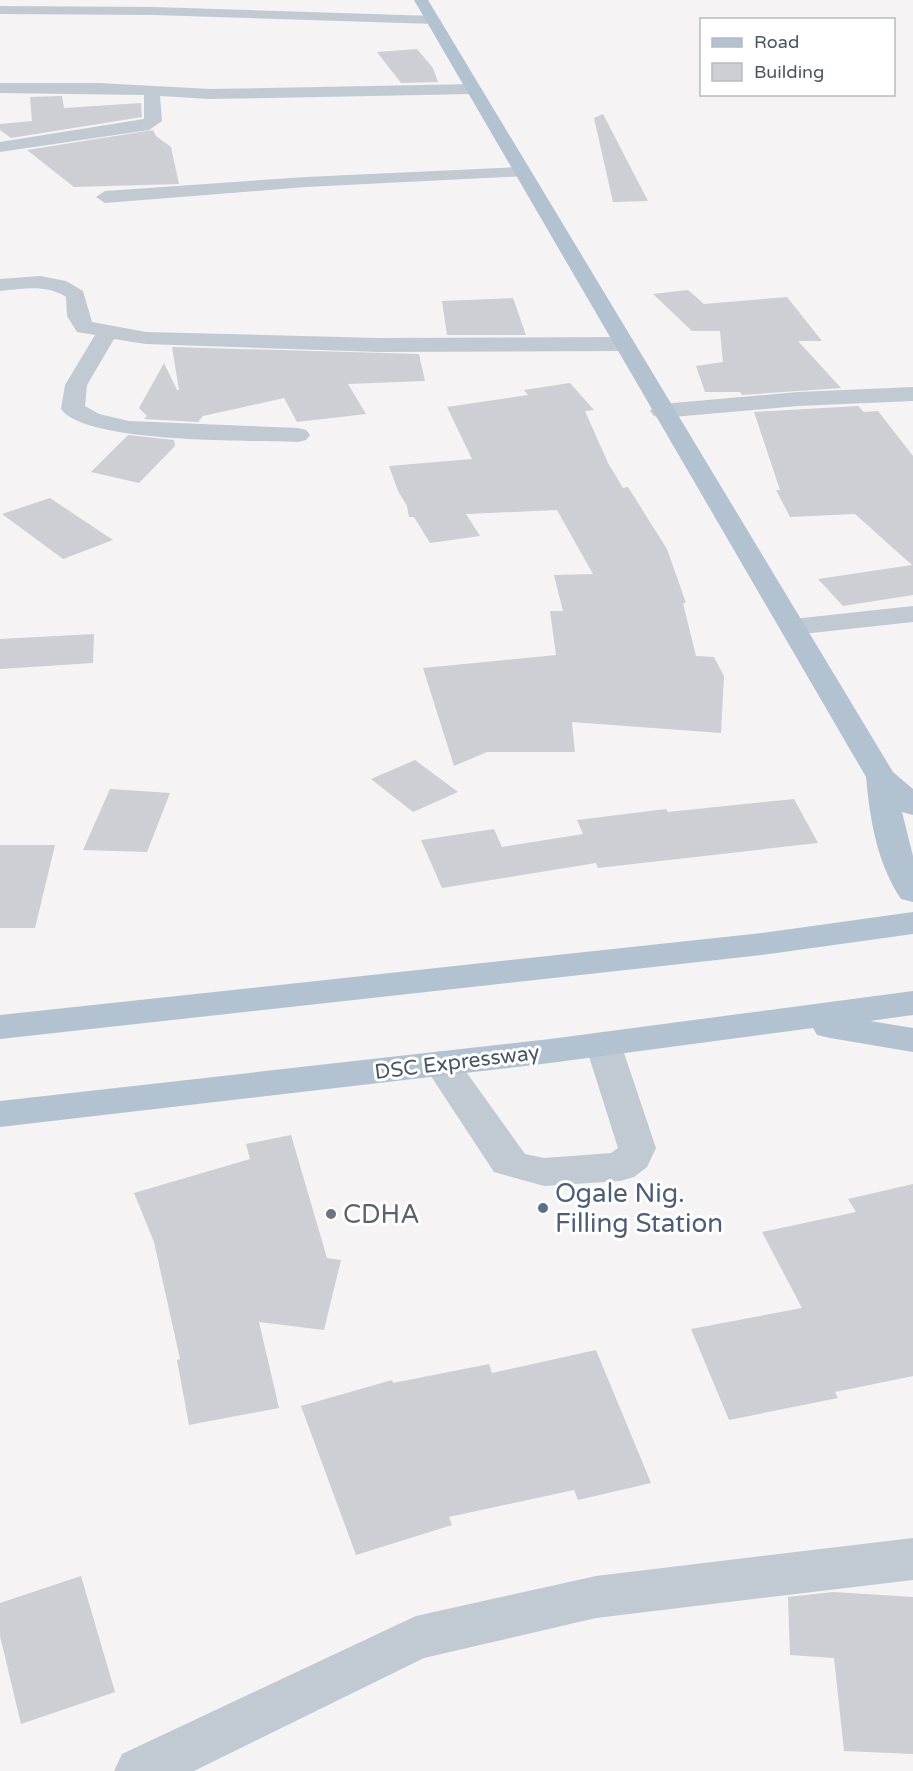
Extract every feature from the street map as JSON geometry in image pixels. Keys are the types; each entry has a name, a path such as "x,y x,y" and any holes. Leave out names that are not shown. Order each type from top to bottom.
{"main road":[{"path":"422,0 662,411 794,627 881,777 913,806"},
{"path":"881,777 885,812 897,865 913,892"},
{"path":"0,1027 762,944 913,923"},
{"name":"DSC Expressway","path":"0,1114 441,1064 913,1003"},
{"path":"777,1020 870,1030 913,1040"}],"street":[{"path":"0,10 25,5 204,6 434,20"},
{"path":"0,88 99,88 152,93 279,94 474,89"},
{"path":"0,147 143,126 153,121 152,93"},
{"path":"105,197 306,182 521,172"},
{"path":"0,285 53,282 64,285 76,295 78,316 85,327 106,333 146,338 380,345 623,344"},
{"path":"106,333 76,385 73,409 91,418 129,428 298,435"},
{"path":"662,411 798,399 913,394"},
{"path":"794,627 913,614"},
{"path":"441,1064 508,1162 544,1172 620,1167 633,1157 637,1148 603,1044"},
{"path":"140,1771 416,1638 596,1597 913,1559"}],"building":[{"path":"417,49 433,68 438,82 401,83 377,52"},
{"path":"62,96 64,108 141,103 142,117 11,138 0,130 0,124 32,121 30,97"},
{"path":"603,114 648,201 613,202 594,118"},
{"path":"153,130 156,136 171,147 179,184 74,187 27,150"},
{"path":"688,290 704,304 787,297 822,341 798,341 841,388 742,395 740,392 705,392 696,366 723,362 720,331 692,331 653,294"},
{"path":"513,298 526,335 447,335 442,301"},
{"path":"172,347 419,354 425,381 348,384 366,414 297,422 284,398 203,416 198,422 144,419 147,416 139,408 164,363 179,390"},
{"path":"570,383 594,410 585,411 608,463 623,488 628,487 667,549 686,603 683,603 696,656 714,657 724,676 721,733 572,722 575,752 487,752 454,766 423,668 556,655 550,611 563,611 554,575 593,574 557,510 466,514 480,536 430,543 414,517 409,517 407,506 398,491 389,466 472,459 447,407 528,395 524,390"},
{"path":"858,406 864,412 878,411 913,456 913,595 843,606 818,579 912,565 855,514 790,517 776,490 780,490 754,412"},
{"path":"128,435 174,440 175,446 139,483 91,472"},
{"path":"50,498 113,540 63,559 2,514"},
{"path":"94,634 93,663 0,669 0,639"},
{"path":"415,760 458,792 413,812 371,779"},
{"path":"110,789 170,793 147,852 83,850"},
{"path":"794,799 818,843 598,868 596,863 442,888 421,840 494,829 502,847 583,834 577,820 666,809 668,812"},
{"path":"0,845 55,845 35,928 0,928"},
{"path":"291,1135 327,1258 341,1260 324,1330 259,1322 279,1408 189,1425 177,1360 180,1359 154,1242 134,1193 250,1159 246,1144"},
{"path":"913,1184 913,1376 835,1392 838,1398 729,1420 691,1329 802,1308 762,1232 856,1212 848,1199"},
{"path":"596,1350 651,1483 578,1500 574,1490 449,1517 452,1525 356,1555 301,1406 392,1380 393,1383 489,1364 492,1373"},
{"path":"81,1576 115,1692 21,1724 0,1636 0,1603"},
{"path":"833,1592 913,1597 913,1754 844,1751 834,1658 790,1655 788,1597"}],"place":[{"name":"Ogale Nig. Filling Station","path":"543,1208"},
{"name":"CDHA","path":"331,1214"}]}
